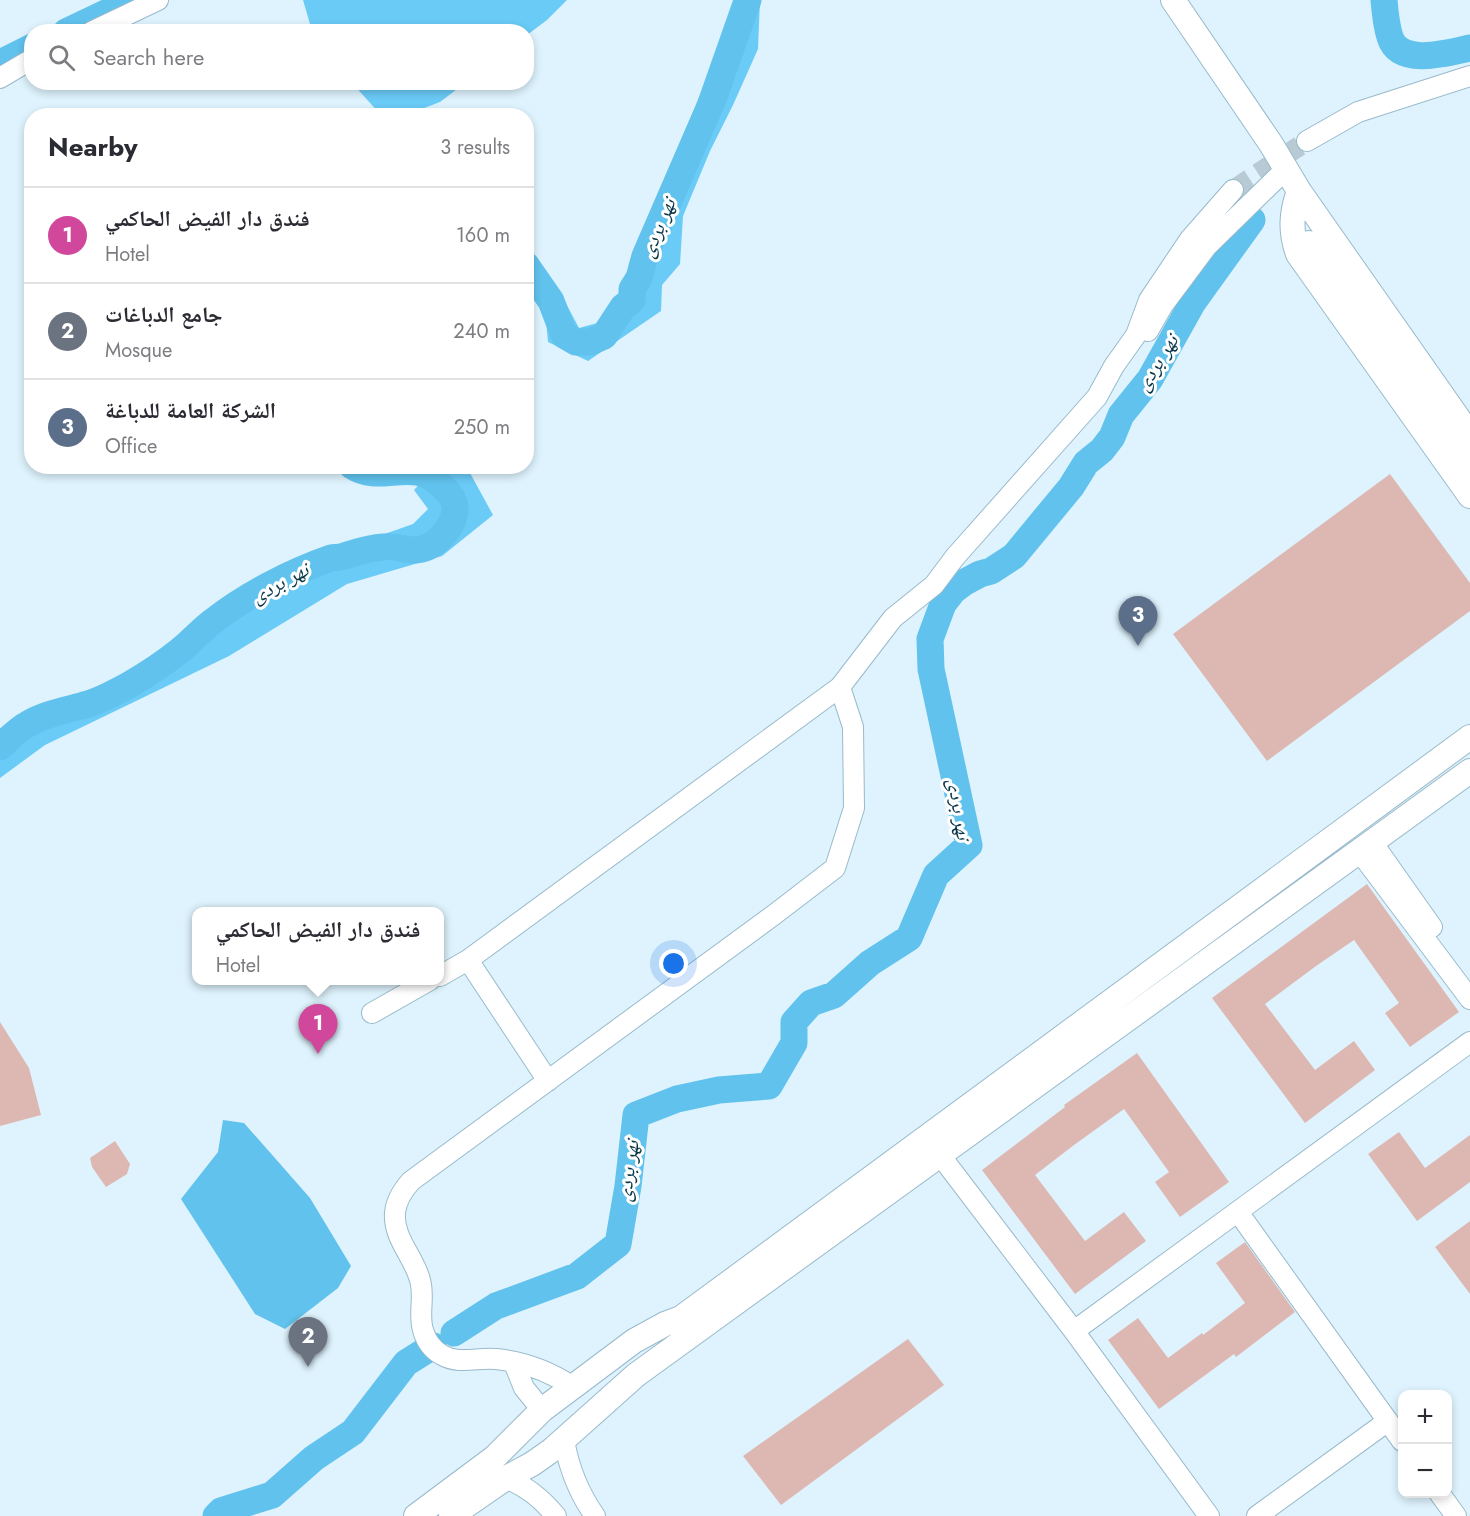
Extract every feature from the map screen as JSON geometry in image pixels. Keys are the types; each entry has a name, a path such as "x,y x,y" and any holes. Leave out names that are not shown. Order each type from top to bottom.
{"main road":[{"path":"1173,0 1299,191 1302,224 1316,254 1431,395 1470,435"},
{"path":"1299,191 1292,222 1298,254 1470,496"},
{"path":"1431,395 1470,467"},
{"path":"416,1516 484,1466 542,1410 634,1341 681,1318 1470,737"},
{"path":"451,1516 506,1478 532,1464 564,1440 636,1375 1470,771"}],"street":[{"path":"103,24 158,0"},
{"path":"0,78 24,64"},
{"path":"1307,141 1358,112 1470,76"},
{"path":"955,557 1029,494 1110,399 1162,305 1207,246 1286,169"},
{"path":"444,973 468,960 840,687 893,618 934,585 955,557 1097,397 1114,366 1136,335 1149,300 1190,239 1233,190"},
{"path":"573,1387 548,1372 496,1359 452,1359 433,1349 422,1330 423,1297 420,1278 395,1225 397,1201 411,1181 835,868 854,808 853,727 840,687"},
{"path":"1365,846 1470,980"},
{"path":"1365,846 1470,999"},
{"path":"468,960 548,1081"},
{"path":"372,1013 423,985"},
{"path":"1074,1331 1470,1042"},
{"path":"940,1155 1074,1331 1209,1516"},
{"path":"1238,1212 1398,1435"},
{"path":"514,1363 524,1389 542,1410"},
{"path":"1257,1516 1388,1421"},
{"path":"564,1440 573,1477 595,1516"},
{"path":"506,1478 523,1485 539,1497 555,1516"},
{"path":"1443,1498 1456,1516"}],"shaded area":[{"path":"303,0 567,0 534,30 534,24 310,24"},
{"path":"733,0 760,0 758,49 710,151 683,216 680,264 662,285 661,311 588,361 548,342 545,309 534,297 534,263 563,298 579,328 601,322 635,274 666,179 694,111"},
{"path":"358,90 456,90 440,102 424,108 375,108"},
{"path":"429,474 471,474 493,515 442,556 347,584 229,656 45,745 0,778 0,732 128,678 249,590 365,541 413,524 428,509 414,490"},
{"path":"223,1120 244,1123 310,1198 351,1266 338,1288 285,1329 255,1314 181,1199 218,1152"}],"building":[{"path":"1390,474 1470,583 1470,611 1267,761 1173,634"},
{"path":"1367,884 1459,1012 1410,1047 1385,1013 1399,1003 1354,940 1316,966 1265,1004 1315,1070 1354,1041 1375,1070 1305,1123 1212,998"},
{"path":"0,1022 29,1068 41,1115 0,1126"},
{"path":"1137,1053 1229,1182 1180,1217 1155,1182 1169,1172 1124,1109 1074,1145 1035,1175 1085,1241 1124,1212 1146,1241 1075,1294 982,1170 1065,1107 1064,1105"},
{"path":"1399,1132 1425,1168 1470,1135 1470,1182 1417,1221 1368,1154"},
{"path":"115,1141 130,1164 127,1174 106,1187 92,1167 90,1158"},
{"path":"1470,1221 1470,1294 1435,1247"},
{"path":"1245,1242 1295,1312 1236,1357 1234,1354 1159,1409 1108,1340 1138,1318 1168,1358 1202,1333 1203,1335 1245,1303 1216,1263"},
{"path":"908,1339 944,1385 781,1505 743,1456"}],"waterway":[{"name":"نهر بردى","path":"83,24 133,0"},
{"name":"نهر بردى","path":"534,277 551,301 564,335 576,342 590,342 604,336 623,307 632,300 632,289 639,278 645,256 713,99 748,0"},
{"path":"1384,0 1390,37 1395,46 1403,52 1425,56 1470,48"},
{"name":"نهر بردى","path":"0,63 24,51"},
{"name":"نهر بردى","path":"454,1333 496,1306 577,1276 618,1244 628,1186 636,1115 677,1099 719,1090 769,1086 794,1043 794,1022 811,1003 834,995 870,963 909,938 936,875 969,845 931,669 930,639 943,604 953,591 965,582 991,571 1014,556 1071,487 1086,463 1102,450 1112,437 1121,415 1150,379 1193,302 1252,220"},
{"name":"نهر بردى","path":"0,747 35,720 88,704 135,681 187,645 225,612 285,577 331,558 368,549 395,547 415,550 436,542 451,523 454,515 454,502 444,488 423,474"},
{"name":"نهر بردى","path":"216,1516 221,1511 272,1495 314,1458 353,1432 406,1363 433,1346"}],"tunnel":[{"path":"1233,190 1307,141"}],"place":[{"name":"الشركة العامة للدباغة","path":"1138,646"},
{"name":"فندق دار الفيض الحاكمي","path":"318,1054"},
{"name":"جامع الدباغات","path":"308,1367"}]}
